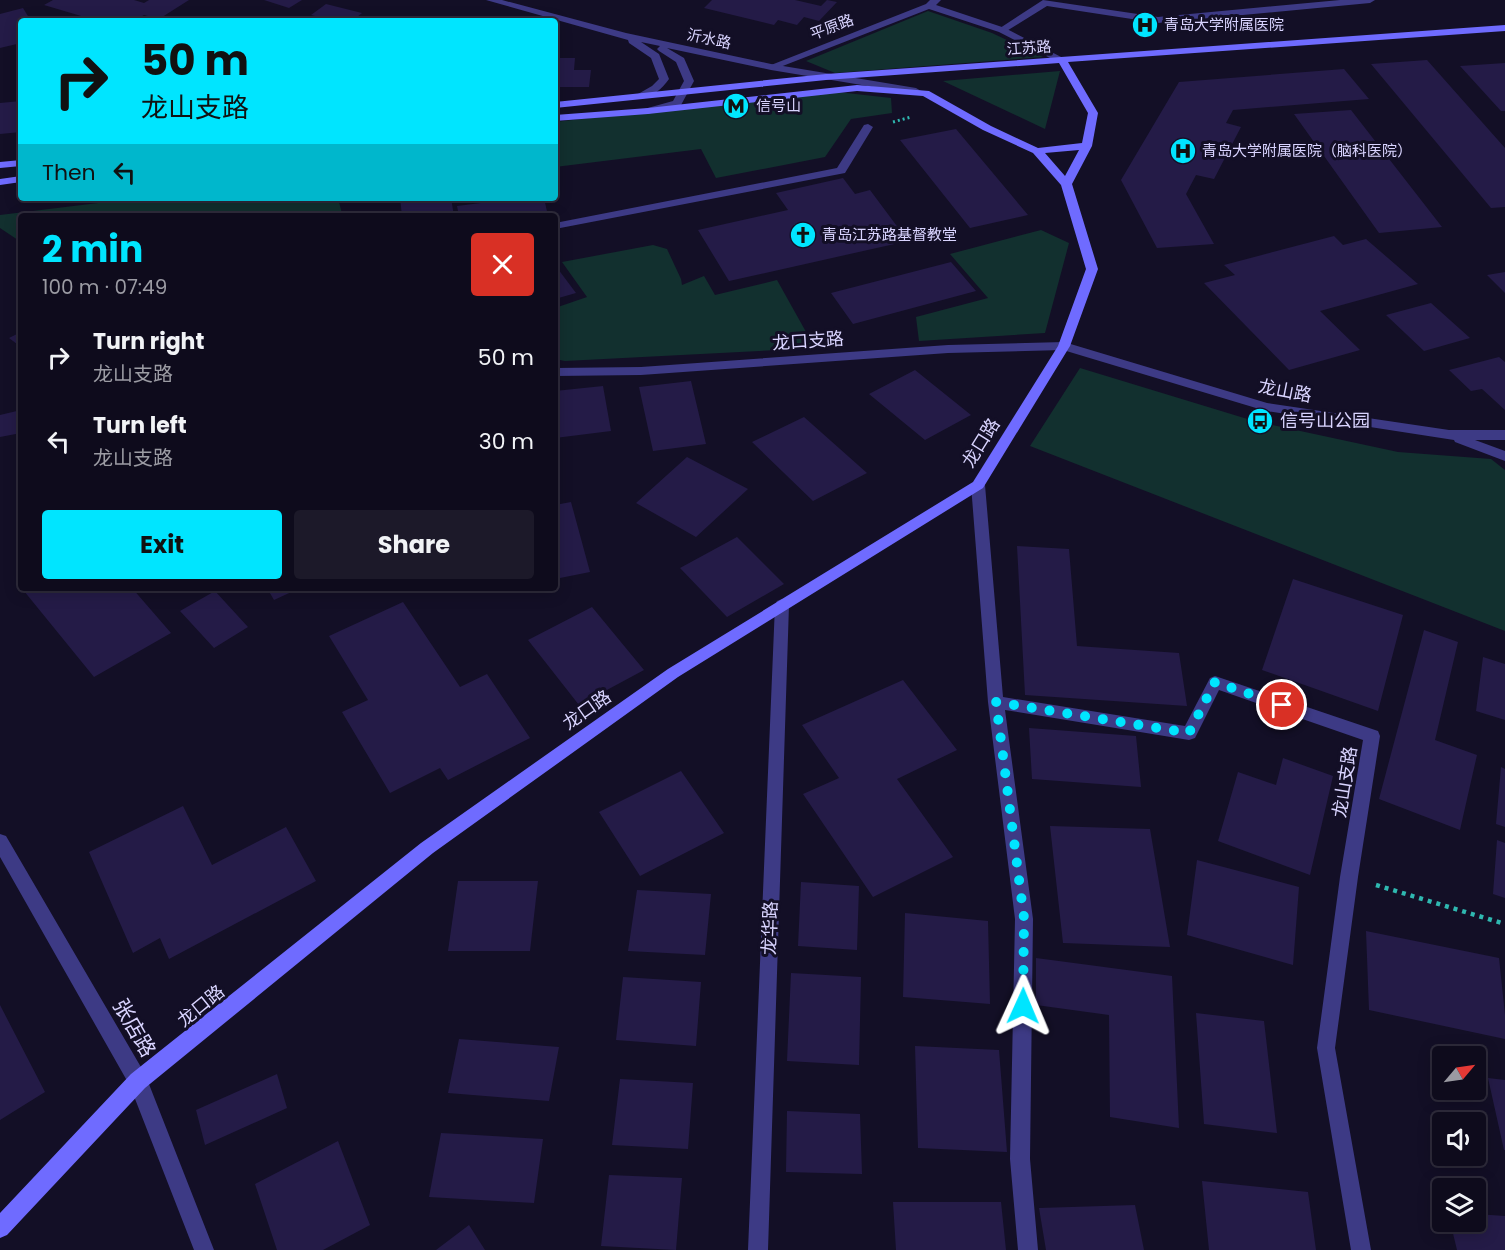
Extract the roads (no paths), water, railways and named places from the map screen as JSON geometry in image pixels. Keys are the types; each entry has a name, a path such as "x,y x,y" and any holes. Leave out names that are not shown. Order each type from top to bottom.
{"main road":[{"name":"江苏路","path":"558,105 826,77 1505,28"},
{"path":"1062,60 1094,113 1087,146 1066,184"},
{"path":"558,118 648,111 857,88 925,93 927,78 934,72 948,69"},
{"name":"龙口路","path":"0,1228 138,1081 427,848 673,673 978,485 1064,346 1092,269 1066,184 1037,151 987,128 925,93"},
{"path":"1037,151 1087,146"},
{"path":"0,165 18,163"},
{"path":"0,182 18,179"}],"street":[{"name":"沂水路","path":"491,0 625,36 771,67 925,93"},
{"path":"1002,30 1049,2 1104,13 1158,20 1370,0"},
{"path":"933,3 1002,30 1062,60"},
{"name":"平原路","path":"771,67 933,3"},
{"path":"625,36 666,50 680,60 689,81 677,103 648,111"},
{"path":"625,36 655,56 664,79 656,88 642,96"},
{"path":"558,225 841,171 868,127"},
{"name":"龙口支路","path":"558,372 641,371 948,349 1064,346"},
{"name":"龙山路","path":"1064,346 1266,407 1449,435 1505,435"},
{"path":"1449,435 1505,456"},
{"path":"978,485 996,702 1024,918 1020,1159 1028,1250"},
{"name":"龙华路","path":"758,1250 782,605"},
{"name":"龙山支路","path":"996,702 1189,733 1215,682 1372,736 1349,877 1326,1048 1361,1250"},
{"name":"张店路","path":"0,841 138,1081 204,1250"}],"place":[{"name":"青岛大学附属医院","path":"1145,25"},
{"name":"信号山","path":"736,106"},
{"name":"青岛大学附属医院（脑科医院）","path":"1183,151"},
{"name":"青岛江苏路基督教堂","path":"803,235"},
{"name":"信号山公园","path":"1260,421"}]}
